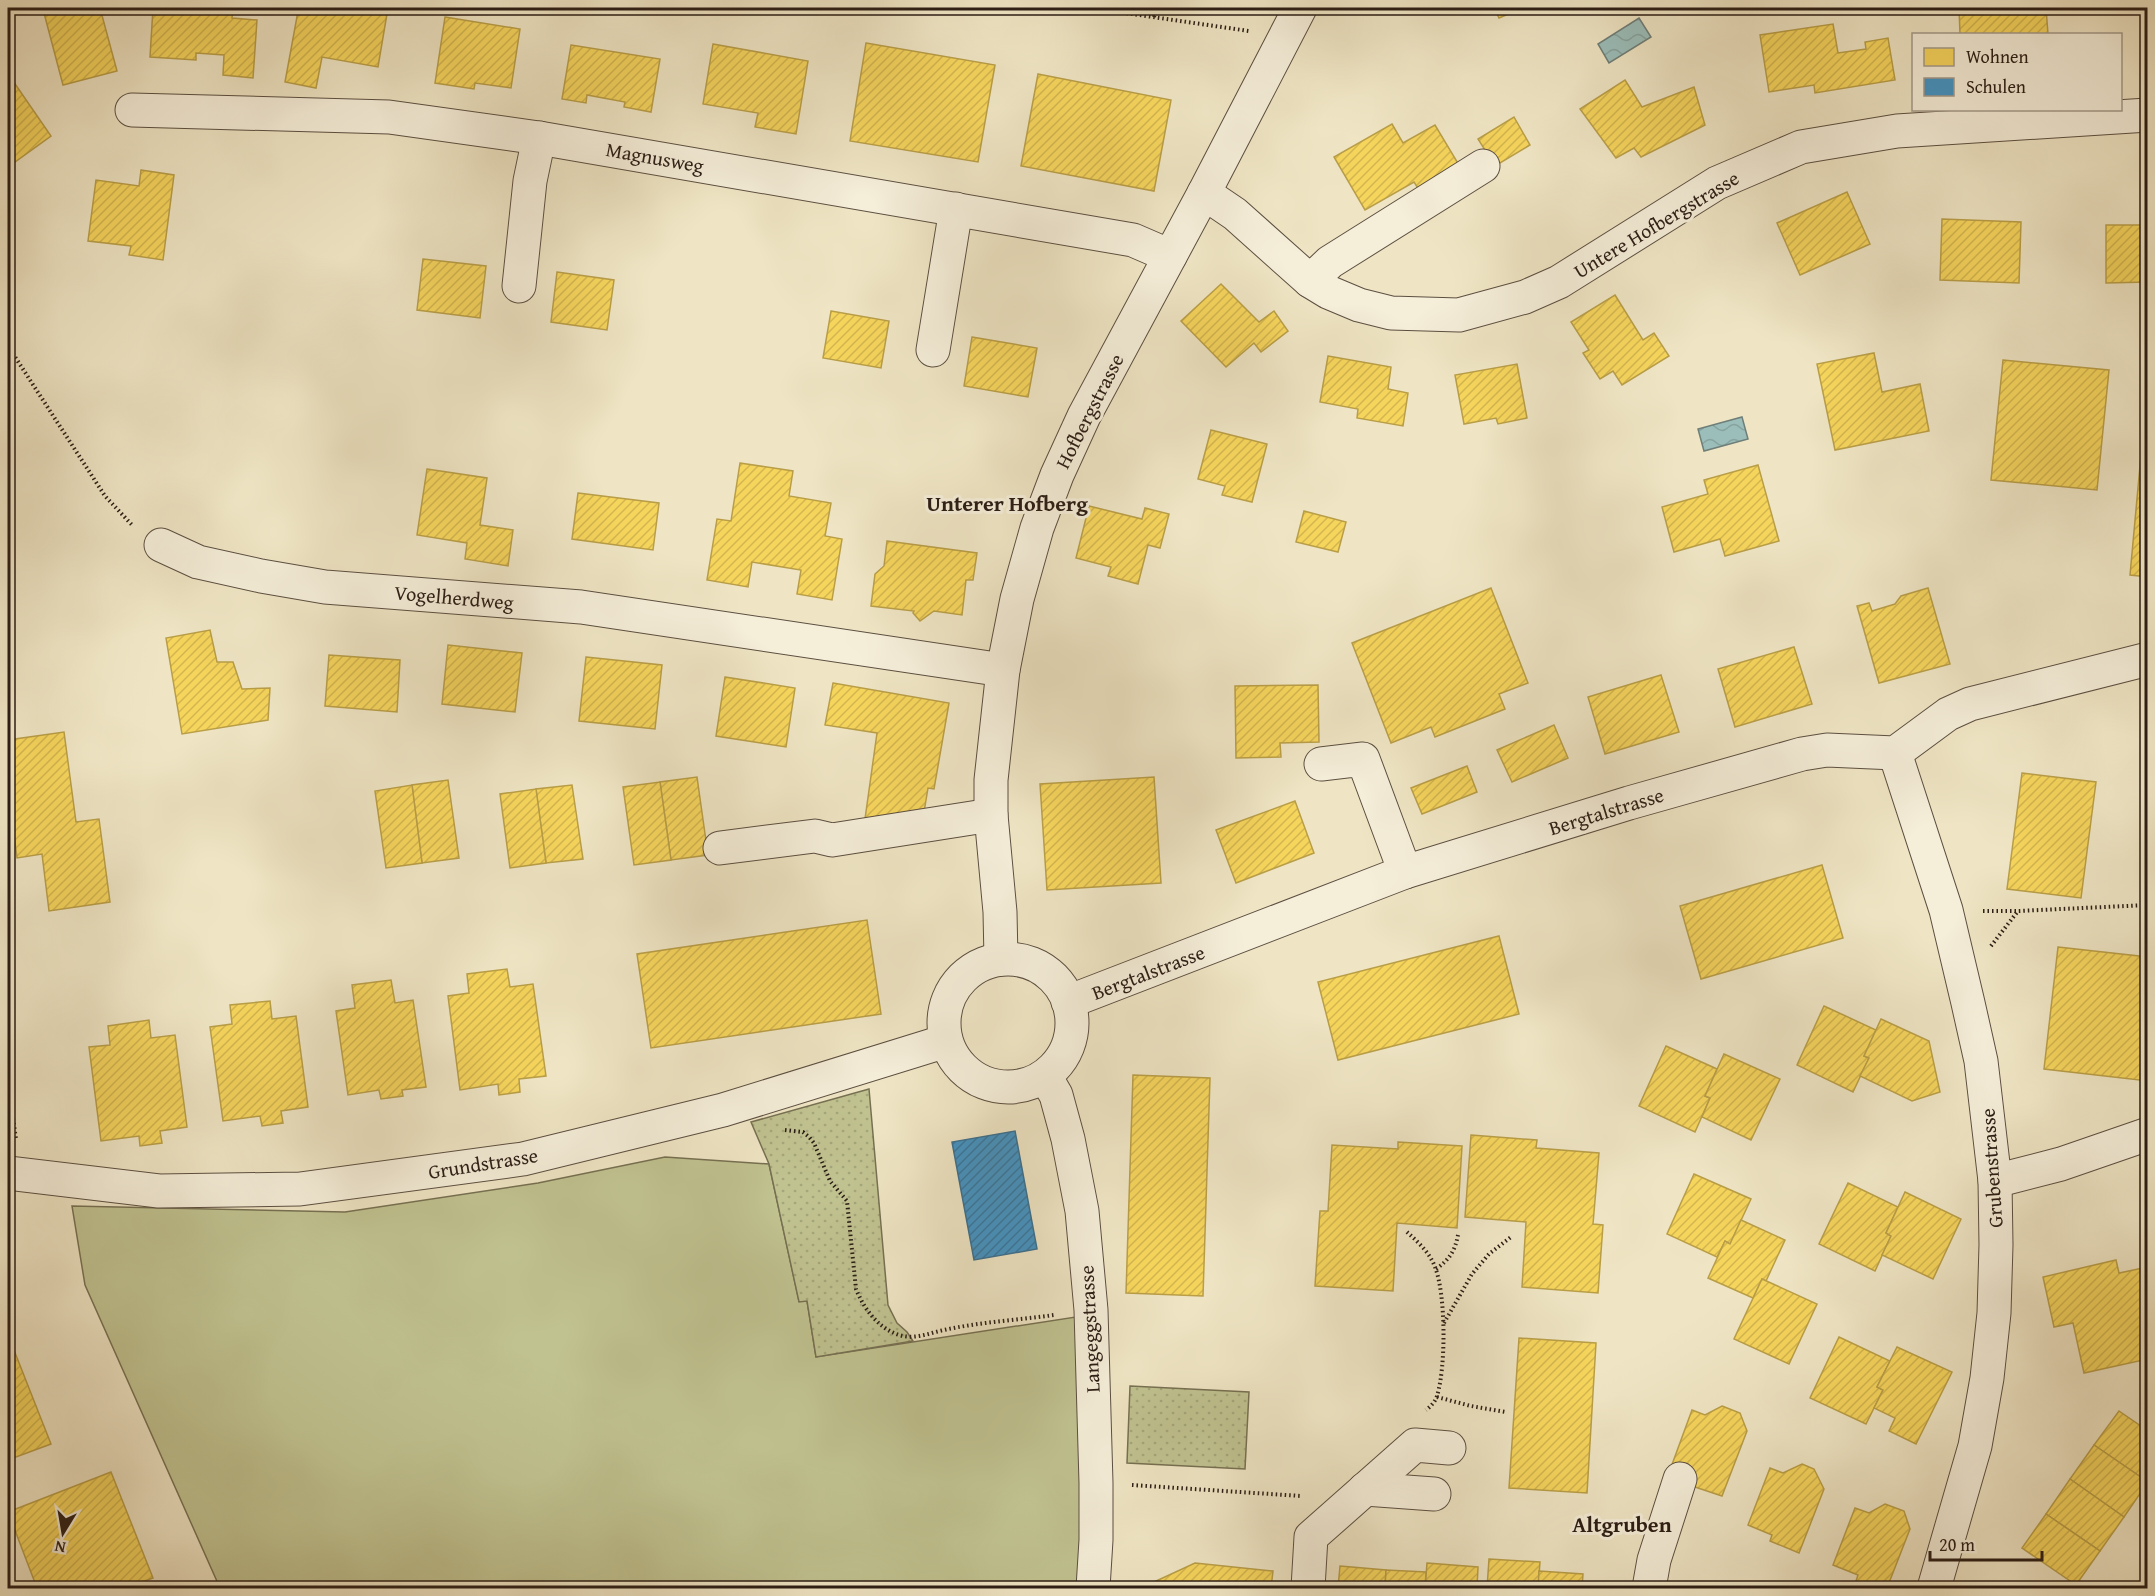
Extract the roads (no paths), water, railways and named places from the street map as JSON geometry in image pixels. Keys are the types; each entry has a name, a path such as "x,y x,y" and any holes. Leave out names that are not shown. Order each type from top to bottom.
{"street":[{"name":"Hofbergstrasse","path":"1001,959 1000,912 991,815 992,780 1003,670 1017,599 1036,528 1084,416 1300,8"},
{"name":"Magnusweg","path":"132,111 389,117 539,138 956,208 1133,240 1170,256"},
{"name":"Untere Hofbergstrasse","path":"1204,193 1235,214 1310,281 1328,292 1359,305 1391,313 1459,315 1525,297 1559,282 1717,183 1801,147 1898,132 2148,115"},
{"path":"519,286 530,181 539,138"},
{"path":"1310,281 1330,262 1483,166"},
{"path":"933,350 956,208"},
{"name":"Vogelherdweg","path":"161,545 198,562 325,587 581,607 1003,670"},
{"path":"1895,753 1948,714 1970,704 2148,658"},
{"name":"Bergtalstrasse","path":"1068,1002 1405,872 1629,803 1802,754 1827,750 1895,753"},
{"name":"Grubenstrasse","path":"1895,753 1946,910 1968,1003 1981,1061 1995,1182 1994,1313 1987,1378 1975,1446 1934,1588"},
{"path":"1321,764 1363,759 1405,872"},
{"path":"720,848 815,836 832,840 991,815"},
{"path":"1001,959 1023,961 1042,969 1058,983 1068,1002 1072,1022 1070,1041 1061,1059 1045,1076 1027,1085 1006,1088 987,1084 969,1074 954,1060 946,1041 943,1023 946,1004 954,987 967,973 983,964 1001,959"},
{"name":"Grundstrasse","path":"8,1173 159,1191 300,1189 523,1159 723,1110 946,1041"},
{"name":"Langeggstrasse","path":"1045,1076 1056,1095 1068,1138 1082,1211 1091,1310 1096,1483 1093,1588"},
{"path":"1995,1182 2061,1164 2148,1134"},
{"path":"1308,1588 1311,1537 1414,1445 1449,1448"},
{"path":"1649,1588 1654,1560 1680,1479"},
{"path":"1365,1489 1434,1494"}],"water":[{"path":"1639,18 1651,37 1609,63 1598,44"},
{"path":"1742,417 1748,439 1704,451 1698,429"}],"district":[{"name":"Unterer Hofberg","path":"1007,503"},
{"name":"Altgruben","path":"1622,1524"}]}
